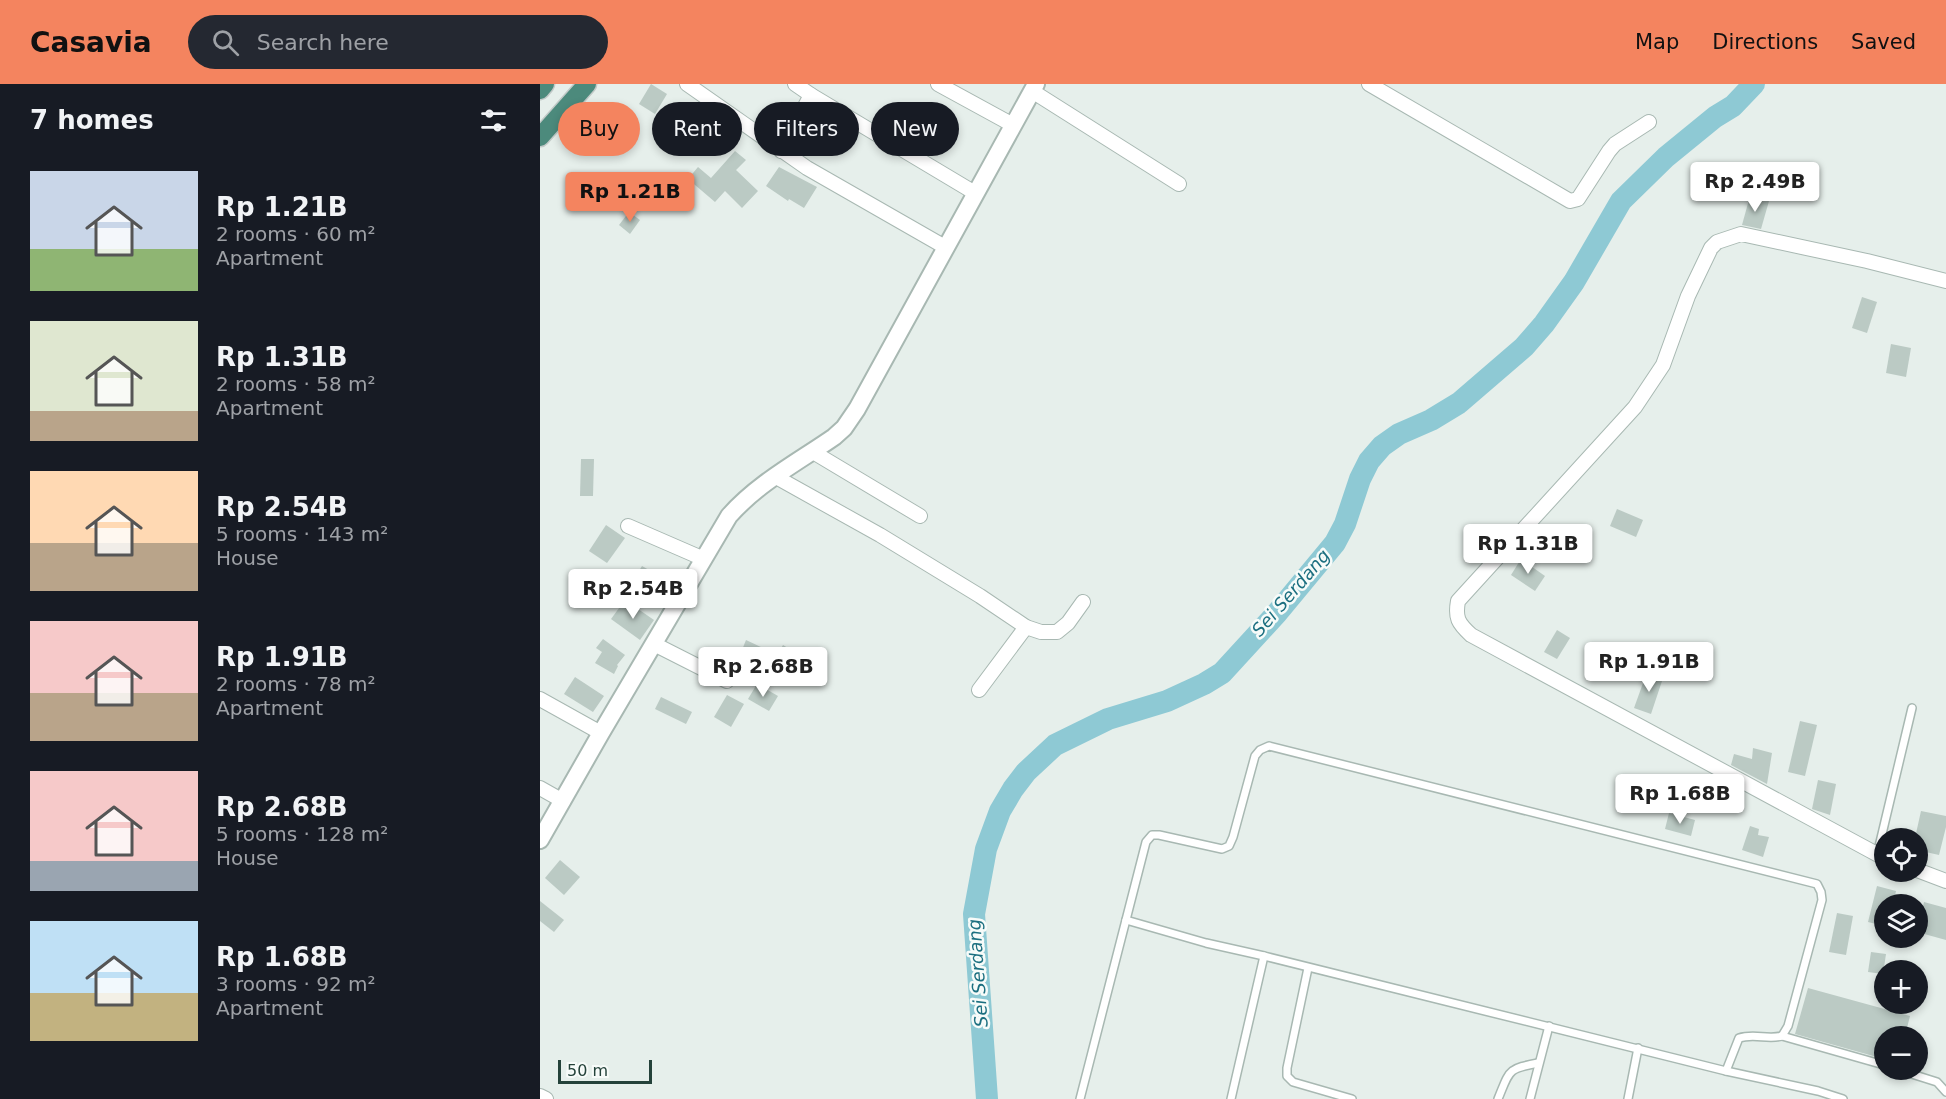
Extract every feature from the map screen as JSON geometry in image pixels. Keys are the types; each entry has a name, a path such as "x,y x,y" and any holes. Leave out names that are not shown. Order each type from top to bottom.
{"highway":[{"path":"540,90 545,84"},
{"path":"540,137 587,84"}],"street":[{"path":"687,84 754,131"},
{"path":"795,84 975,193"},
{"path":"938,84 1013,125"},
{"path":"1378,86 1574,202 1615,144 1649,122"},
{"path":"540,840 722,527 743,500 844,428 857,409 1034,87 1179,184"},
{"path":"807,102 811,95"},
{"path":"790,156 945,247"},
{"path":"1874,854 1471,635 1459,624 1455,615 1458,601 1635,407 1663,365 1688,296 1711,248 1717,242 1741,234 1867,261 1946,281"},
{"path":"813,452 920,516"},
{"path":"776,477 890,541 1026,627 1041,632 1058,632 1068,623 1083,602"},
{"path":"628,526 704,559"},
{"path":"979,690 1026,627"},
{"path":"654,645 727,681"},
{"path":"540,699 601,733"},
{"path":"540,788 563,801"},
{"path":"1928,874 1946,881"},
{"path":"540,1096 546,1099"}],"lane":[{"path":"1886,828 1912,708"},
{"path":"1080,1099 1149,837 1160,835 1222,849 1229,846 1255,756 1260,750 1269,746 1817,884 1822,900 1788,1026 1782,1036"},
{"path":"1126,920 1206,943 1726,1071 1818,1091 1843,1099"},
{"path":"1231,1099 1264,956"},
{"path":"1308,968 1287,1076 1293,1082 1352,1099"},
{"path":"1530,1099 1549,1026"},
{"path":"1726,1071 1739,1038 1749,1034 1775,1038 1782,1036 1874,1062"},
{"path":"1628,1099 1638,1048"},
{"path":"1498,1099 1513,1069 1538,1063"},
{"path":"1928,1079 1937,1082 1946,1092"}],"building":[{"path":"651,84 667,94 662,102 652,102 652,112 640,102"},
{"path":"731,156 741,156 746,160 736,170 758,191 742,208 725,191 715,202 688,179 698,167 711,178"},
{"path":"779,167 817,187 804,208 789,199 788,201 766,186"},
{"path":"1750,196 1769,201 1761,229 1742,225"},
{"path":"629,212 640,220 630,234 619,225"},
{"path":"1862,297 1877,302 1867,333 1852,328"},
{"path":"1891,344 1911,348 1906,377 1886,373"},
{"path":"581,459 594,459 593,496 580,496"},
{"path":"1617,509 1643,520 1636,537 1610,526"},
{"path":"606,525 625,538 607,563 589,551"},
{"path":"1521,559 1545,576 1535,591 1511,575"},
{"path":"642,566 670,582 659,600 631,584"},
{"path":"588,574 604,585 586,608 571,597"},
{"path":"625,600 654,620 640,640 611,619"},
{"path":"1557,630 1570,638 1557,659 1544,652"},
{"path":"603,639 625,655 617,665 614,674 595,663 602,652 596,648"},
{"path":"746,640 767,650 760,664 740,655"},
{"path":"783,645 811,662 803,675 775,659"},
{"path":"1647,672 1663,678 1651,714 1634,708"},
{"path":"575,677 604,696 593,712 564,694"},
{"path":"757,684 778,696 769,711 748,699"},
{"path":"727,695 744,704 731,727 714,717"},
{"path":"661,697 692,712 686,724 655,709"},
{"path":"1800,721 1817,725 1805,776 1788,772"},
{"path":"1753,748 1772,753 1767,784 1731,765 1734,754 1752,759"},
{"path":"1818,780 1836,784 1830,815 1812,809"},
{"path":"1921,811 1946,816 1946,827 1939,855 1928,852 1928,828 1917,828"},
{"path":"1669,813 1695,820 1691,836 1665,829"},
{"path":"1750,826 1759,829 1758,835 1769,837 1763,857 1742,850"},
{"path":"560,860 580,877 564,895 545,878"},
{"path":"1877,886 1896,891 1895,894 1875,894"},
{"path":"1874,898 1874,924 1868,922"},
{"path":"540,901 564,920 554,932 540,921"},
{"path":"1928,903 1946,908 1946,940 1928,935"},
{"path":"1837,913 1853,916 1846,955 1829,952"},
{"path":"1871,952 1886,954 1885,960 1874,960 1874,973 1868,972"},
{"path":"1808,988 1874,1006 1874,1014 1910,1016 1908,1026 1874,1026 1874,1056 1795,1034"}],"waterway":[{"name":"Sei Serdang","path":"987,1099 974,914 986,849 1000,811 1013,789 1026,772 1055,745 1108,719 1167,701 1222,673 1277,613 1335,543 1345,524 1360,479 1369,461 1382,446 1399,434 1431,420 1459,403 1524,347 1544,324 1574,282 1621,201 1666,157 1715,117 1733,106 1754,84"}]}
